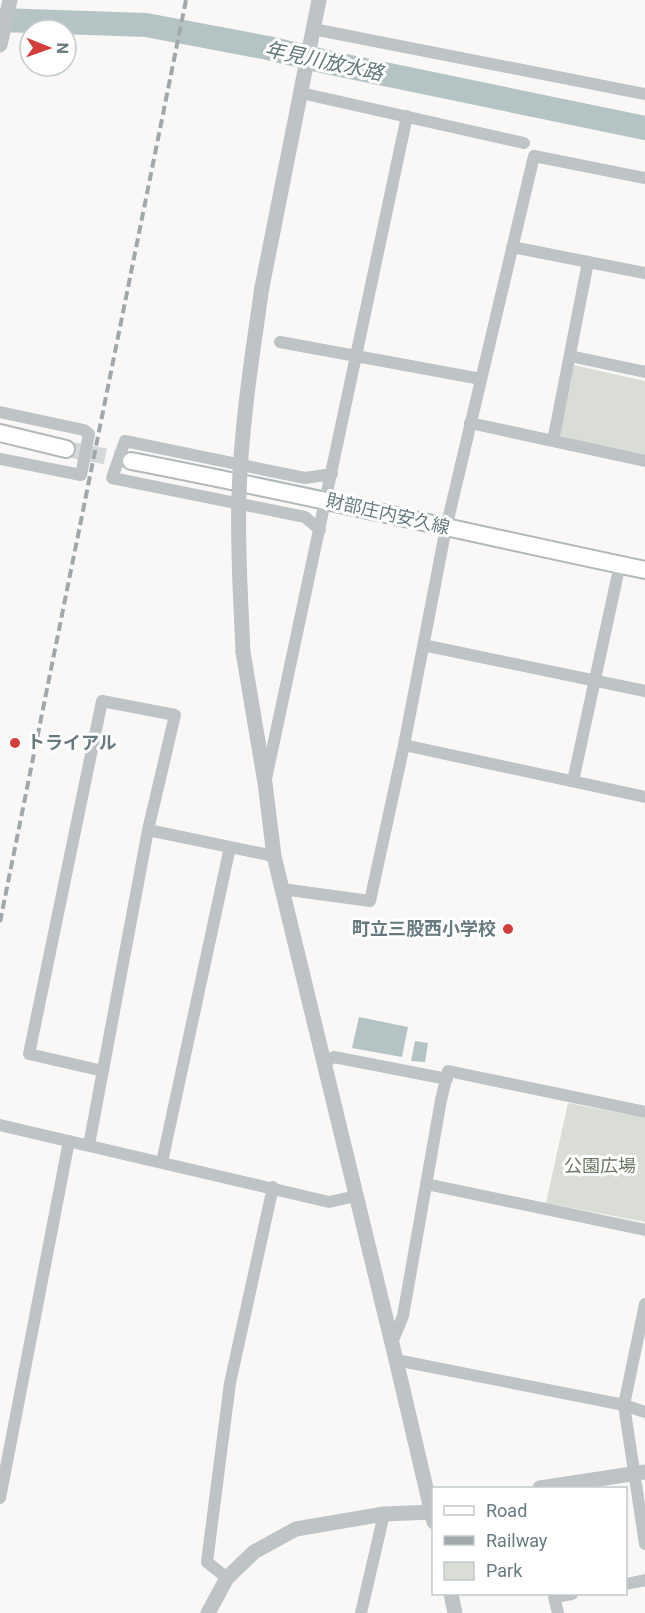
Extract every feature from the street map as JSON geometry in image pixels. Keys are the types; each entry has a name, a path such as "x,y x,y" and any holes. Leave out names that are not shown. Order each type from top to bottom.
{"main road":[{"path":"0,434 66,448"},
{"name":"財部庄内安久線","path":"131,462 326,500 645,570"}],"street":[{"path":"0,43 10,0"},
{"path":"319,0 262,287 248,385 238,498 243,652 265,783 274,856 432,1511"},
{"path":"313,29 645,94"},
{"path":"302,88 407,116 524,143"},
{"path":"265,783 358,355 407,116"},
{"path":"282,890 370,900 404,745 446,528 534,156 645,178"},
{"path":"512,247 645,273"},
{"path":"553,441 588,262"},
{"path":"280,342 481,379"},
{"path":"570,356 645,372"},
{"path":"0,412 84,430 89,434 81,475 0,459"},
{"path":"470,423 645,461"},
{"path":"320,530 305,517 112,478 125,441 305,478 332,474"},
{"path":"573,781 620,564"},
{"path":"423,645 645,691"},
{"path":"89,1145 103,1071 148,830 175,715 102,701 29,1054 103,1071"},
{"path":"404,745 645,797"},
{"path":"148,830 274,856"},
{"path":"162,1162 230,847"},
{"path":"324,1063 334,1057 447,1079"},
{"path":"391,1345 403,1316 448,1071 645,1112"},
{"path":"0,1125 273,1187 329,1202 356,1196"},
{"path":"0,1498 69,1141"},
{"path":"426,1184 645,1230"},
{"path":"227,1578 207,1562 230,1383 273,1187"},
{"path":"645,1304 624,1405 639,1472 645,1544"},
{"path":"396,1360 624,1405 645,1412"},
{"path":"546,1487 639,1472"},
{"path":"361,1613 384,1514"},
{"path":"208,1613 227,1578 254,1552 296,1529 384,1514 432,1515"},
{"path":"627,1584 645,1580"},
{"path":"451,1595 455,1613"},
{"path":"558,1613 554,1597 563,1595"}],"green space":[{"path":"574,365 645,381 645,460 558,442"},
{"name":"公園広場","path":"568,1103 645,1118 645,1222 546,1203"}],"shaded area":[{"path":"359,1017 408,1027 402,1057 352,1048"},
{"path":"415,1041 428,1043 425,1062 411,1061"}],"waterway":[{"name":"年見川放水路","path":"0,20 146,25 268,48 645,128"}],"tunnel":[{"path":"66,449 131,461"}],"railway":[{"path":"0,922 186,0"}],"place":[{"name":"トライアル","path":"15,743"},
{"name":"町立三股西小学校","path":"508,929"}]}
